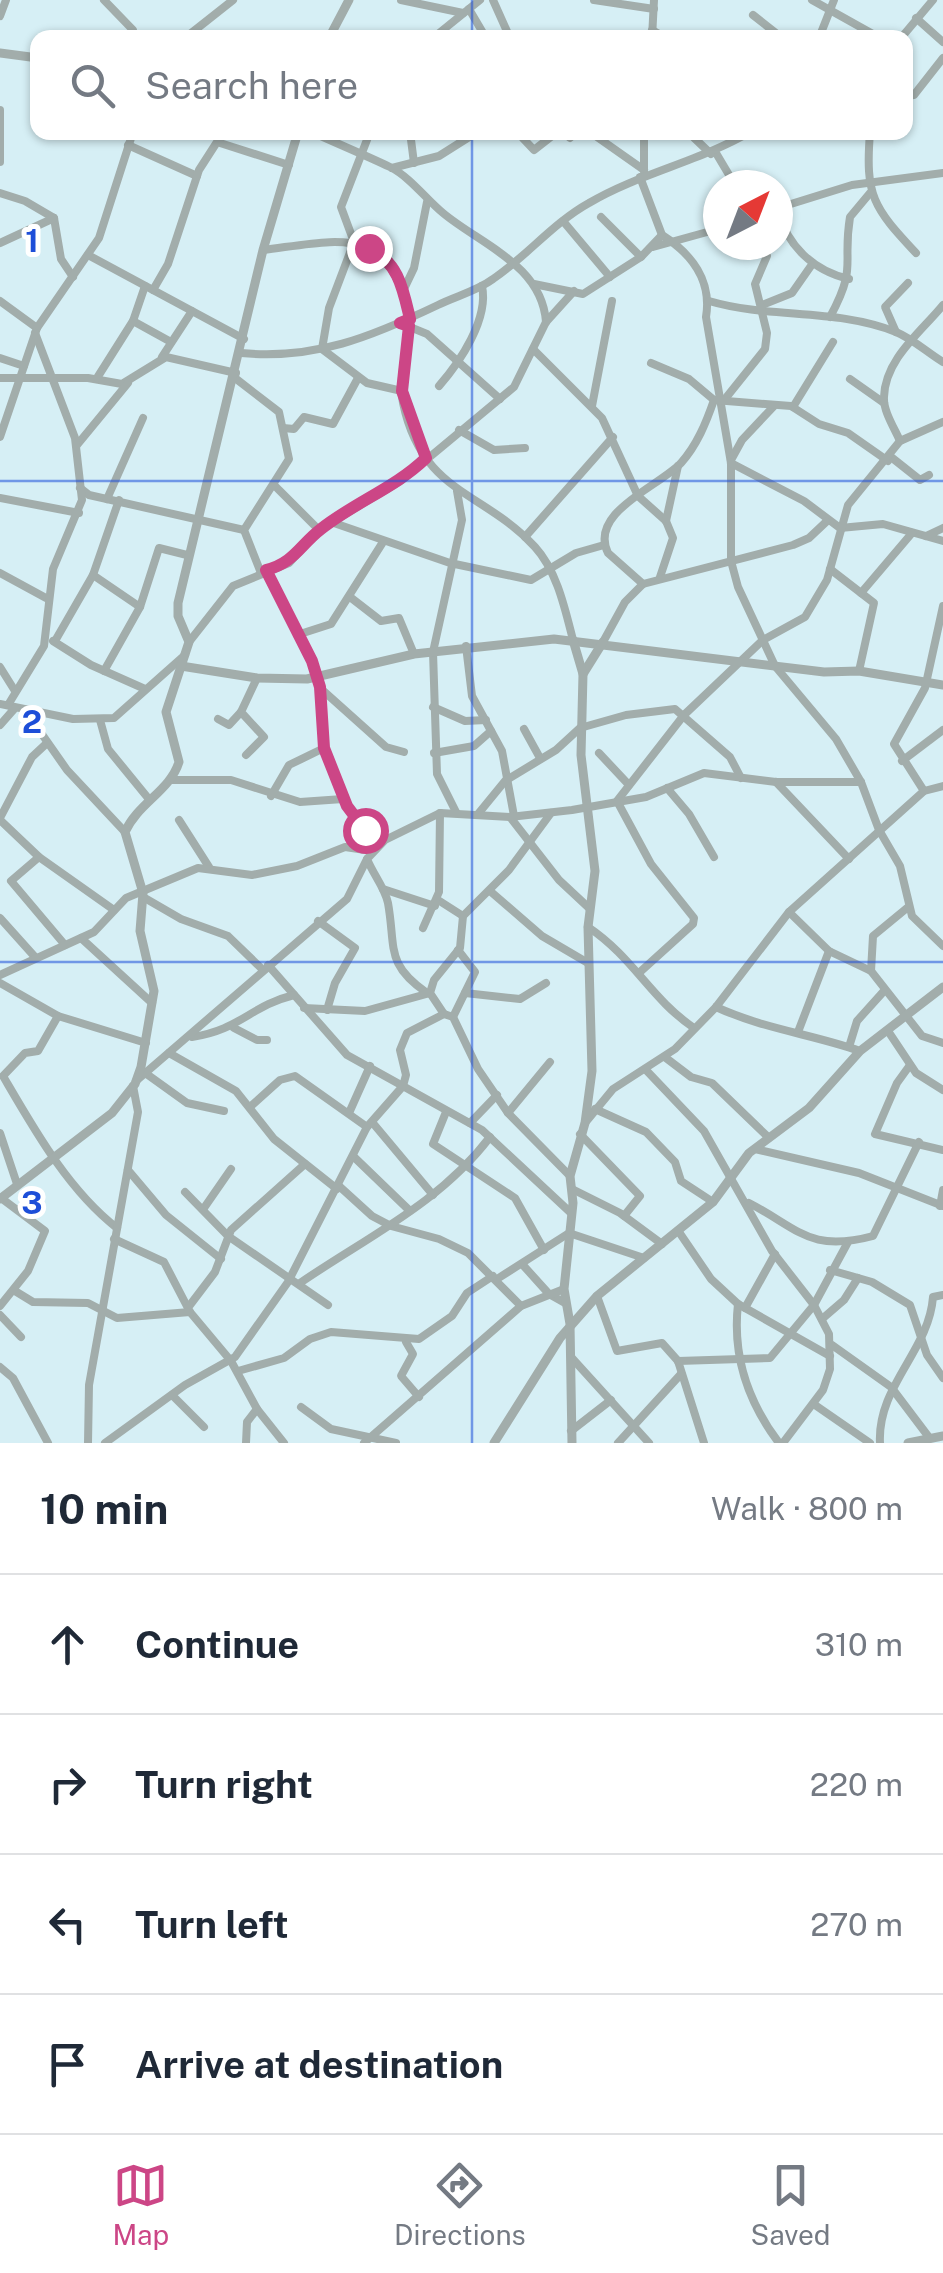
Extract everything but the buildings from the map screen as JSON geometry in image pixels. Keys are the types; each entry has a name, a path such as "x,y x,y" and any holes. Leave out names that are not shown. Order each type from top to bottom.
{"street":[{"path":"0,13 6,0"},
{"path":"104,0 133,30"},
{"path":"195,30 233,0"},
{"path":"333,30 348,0"},
{"path":"400,0 466,11 480,30"},
{"path":"443,30 480,0"},
{"path":"493,0 506,30"},
{"path":"594,0 654,5 652,30"},
{"path":"812,0 865,30"},
{"path":"822,30 834,0"},
{"path":"907,30 933,0"},
{"path":"752,15 772,30"},
{"path":"916,18 943,42"},
{"path":"0,53 30,57"},
{"path":"913,95 943,58"},
{"path":"0,110 0,162"},
{"path":"0,437 36,330 88,254 111,206 130,140"},
{"path":"190,642 178,616 187,555 235,376 263,250 296,140"},
{"path":"329,140 392,168 424,198 514,264 542,298 546,322"},
{"path":"322,349 329,308 354,242 341,207 368,140"},
{"path":"411,140 414,163"},
{"path":"392,168 439,156 460,140"},
{"path":"525,140 534,150 548,140"},
{"path":"600,140 643,174"},
{"path":"644,140 643,174 662,235 678,243 704,282 708,301 706,318 731,462 731,561 775,666 836,739 861,782 878,830 900,866 907,908 943,946"},
{"path":"698,140 714,153 725,170"},
{"path":"240,353 287,357 407,323 482,286 514,264 562,221 643,174 714,153 736,140"},
{"path":"870,140 870,193 891,226 916,254"},
{"path":"97,378 154,288 197,176 218,142 289,165"},
{"path":"128,145 197,176"},
{"path":"793,205 867,183 943,173"},
{"path":"0,193 26,201 54,218 61,259 73,277"},
{"path":"830,317 849,279 850,217 870,193"},
{"path":"404,288 414,268 428,212 424,198"},
{"path":"602,217 641,257"},
{"path":"0,244 54,218"},
{"path":"562,221 610,277"},
{"path":"654,247 703,234"},
{"path":"531,284 582,294 641,257 662,235"},
{"path":"263,250 315,241 354,242 387,259 404,288 407,323 402,391 426,458 457,491 525,537 550,570 583,674 580,728 595,872 588,926 594,1049 585,1123"},
{"path":"793,246 813,263 849,279"},
{"path":"88,254 244,338"},
{"path":"330,522 450,563 531,580 576,554 604,544 618,512 678,466 698,440 719,399 763,354 767,334 755,284 765,260"},
{"path":"762,310 792,293 813,263"},
{"path":"896,332 885,308 908,283"},
{"path":"439,386 459,361 481,308 482,286"},
{"path":"125,832 148,798 170,780 179,762 166,712 190,642 233,586 289,563 318,530 402,480 500,399 520,378 546,322 574,291"},
{"path":"0,301 36,330 76,445 80,488 86,498"},
{"path":"592,406 612,301"},
{"path":"708,301 830,317 896,332 943,362"},
{"path":"900,442 884,403 889,376 910,340 943,305"},
{"path":"76,445 128,383 161,358 192,311"},
{"path":"133,321 171,342"},
{"path":"407,323 426,334 500,399"},
{"path":"793,407 832,342"},
{"path":"322,349 358,378 402,391"},
{"path":"533,349 592,406 613,437 638,496 666,522 672,538 660,578"},
{"path":"0,358 24,366"},
{"path":"161,358 235,376 275,408 289,463 244,530"},
{"path":"650,363 689,379 719,399 793,407 819,424 848,432 920,480 929,475"},
{"path":"0,378 97,378 128,383"},
{"path":"282,428 294,429 306,417 333,424 358,378"},
{"path":"850,380 884,403"},
{"path":"731,462 742,440 774,406"},
{"path":"107,498 143,418"},
{"path":"617,801 684,715 763,640 805,616 818,600 848,505 900,442 943,422"},
{"path":"459,430 494,450 525,448"},
{"path":"525,537 613,437"},
{"path":"731,462 804,501 826,522 840,528 883,524 943,541"},
{"path":"666,522 678,466"},
{"path":"274,484 318,530"},
{"path":"456,812 437,774 432,652 448,596 450,563 462,520 457,491"},
{"path":"0,498 79,513"},
{"path":"86,498 118,500 244,530"},
{"path":"0,724 39,655 45,636 46,598 65,536 86,498"},
{"path":"54,642 93,575 118,500"},
{"path":"64,511 65,536"},
{"path":"583,674 625,602 643,584 793,545 809,538 826,522"},
{"path":"926,536 943,528"},
{"path":"244,530 318,682 324,748 344,799 372,853 399,969 429,993 448,1015 478,1070 508,1113 570,1176"},
{"path":"860,593 912,533"},
{"path":"297,635 327,628 383,542"},
{"path":"604,544 614,561 643,584"},
{"path":"104,671 140,607 159,548 187,555"},
{"path":"830,569 874,607 859,671"},
{"path":"0,573 46,598"},
{"path":"93,575 140,607"},
{"path":"350,597 381,622 399,618 414,654"},
{"path":"924,790 894,744 927,682 943,606"},
{"path":"45,636 104,671 145,689"},
{"path":"183,660 257,678 318,682 414,654 466,646 574,640 738,662 859,671 943,686"},
{"path":"466,646 472,696 505,760 512,816 528,843 589,908"},
{"path":"12,707 100,720 120,716 145,689 183,660"},
{"path":"0,667 16,691"},
{"path":"218,720 229,725 241,712 257,678"},
{"path":"318,682 386,748 404,752"},
{"path":"12,707 47,742 82,789 125,832 143,895 140,931 153,976 146,1044 135,1084 138,1112 86,1408 88,1443"},
{"path":"433,707 465,721 486,720"},
{"path":"478,814 506,781 556,750 580,728 654,711 675,709 684,715 730,757 741,778"},
{"path":"241,712 264,734 246,755"},
{"path":"100,720 108,749 148,798"},
{"path":"524,729 540,758"},
{"path":"902,761 926,739 943,730"},
{"path":"434,753 474,746 492,731"},
{"path":"47,742 32,756 0,819 40,856 114,910"},
{"path":"271,796 288,765 324,748"},
{"path":"599,753 629,786"},
{"path":"0,1306 15,1291 35,1258 45,1231 0,1198 112,1112 135,1084 347,899 372,853 440,813 512,816 646,798 693,774 776,782 861,782"},
{"path":"170,780 231,780 271,796 306,802 344,799"},
{"path":"776,782 849,859"},
{"path":"572,1443 570,1324 564,1289 570,1233 570,1176 585,1123 612,1089 666,1058 716,1007 789,912 924,790 943,786"},
{"path":"667,788 690,814 714,857"},
{"path":"0,797 9,804"},
{"path":"617,801 650,864 681,896 694,918 693,924 640,972"},
{"path":"304,1008 365,1011 409,1002 429,993 434,980 458,950 463,916 490,891 551,812"},
{"path":"423,928 437,903 440,813"},
{"path":"179,820 208,867"},
{"path":"0,975 82,938 100,927 126,898 143,895 182,873 208,867 252,875 297,866 345,847 372,853"},
{"path":"40,856 10,881 65,945"},
{"path":"383,889 437,903 463,916"},
{"path":"490,891 552,944 588,963"},
{"path":"143,895 181,919 228,936 265,967 347,1055 490,1137 571,1212"},
{"path":"871,971 873,936 907,908"},
{"path":"789,912 829,952 871,971 922,1036 943,1043"},
{"path":"0,918 34,957"},
{"path":"318,921 355,945 335,983 327,1010"},
{"path":"588,926 617,947 659,1000 694,1028"},
{"path":"82,938 152,1003"},
{"path":"106,1443 172,1395 231,1361 291,1276 370,1125 402,1086 406,1074 400,1050 407,1034 448,1015 465,993 476,968 458,950"},
{"path":"798,1032 829,952"},
{"path":"465,993 520,998 546,982"},
{"path":"0,983 58,1016 146,1044"},
{"path":"494,1443 570,1324 597,1296 714,1202 754,1148 809,1108 860,1051 943,987"},
{"path":"849,1047 857,1021 884,991"},
{"path":"192,1037 234,1028 264,1003 294,996"},
{"path":"716,1007 764,1028 798,1032 860,1051"},
{"path":"58,1016 38,1051 25,1053 4,1072 7,1094 93,1208 117,1228"},
{"path":"234,1028 257,1040 267,1040"},
{"path":"888,1031 924,1081 943,1090"},
{"path":"170,1053 220,1080 250,1107 261,1126 372,1216 390,1226 451,1244 496,1278 521,1306"},
{"path":"666,1058 691,1077 712,1083 768,1137"},
{"path":"508,1113 550,1062"},
{"path":"910,1065 897,1082 875,1134 943,1150"},
{"path":"349,1113 370,1066"},
{"path":"646,1070 698,1122 775,1254 814,1305 832,1345 826,1380 815,1404 781,1443 752,1405 740,1361 741,1306 775,1254"},
{"path":"148,1075 187,1103 224,1111"},
{"path":"250,1107 280,1080 295,1076 370,1125 433,1195"},
{"path":"470,1123 497,1096"},
{"path":"595,1109 642,1129 675,1162 682,1182 714,1202"},
{"path":"446,1112 433,1144 514,1198 544,1250"},
{"path":"0,1132 17,1184"},
{"path":"580,1134 640,1196 624,1216"},
{"path":"300,1282 433,1195 468,1166 490,1137"},
{"path":"747,1202 800,1235 848,1242 876,1234 919,1142"},
{"path":"754,1148 859,1174 942,1206 943,1190"},
{"path":"354,1158 410,1211"},
{"path":"15,1291 32,1302 78,1300 132,1319 190,1308 221,1259 228,1236 304,1164"},
{"path":"204,1208 231,1169"},
{"path":"128,1170 166,1215 221,1259"},
{"path":"572,1190 624,1216 662,1244"},
{"path":"185,1192 228,1236 300,1282 328,1305"},
{"path":"679,1232 711,1278 741,1306 830,1356"},
{"path":"406,1342 423,1337 452,1316 467,1292 522,1264 570,1233"},
{"path":"570,1233 644,1258"},
{"path":"114,1239 161,1259 190,1308 238,1371 257,1409 284,1443"},
{"path":"678,1361 770,1358 814,1305 848,1242"},
{"path":"522,1264 549,1294 565,1303"},
{"path":"830,1270 883,1287 910,1305 924,1333 928,1355 943,1378"},
{"path":"822,1319 844,1300 858,1278"},
{"path":"367,1440 521,1306 564,1289"},
{"path":"880,1443 891,1387 924,1333 932,1314 933,1297 943,1295"},
{"path":"597,1296 618,1351 662,1344 678,1361 704,1443"},
{"path":"0,1316 21,1337"},
{"path":"238,1371 284,1358 310,1340 331,1332 390,1335 406,1342 413,1354 401,1376 419,1396"},
{"path":"832,1345 891,1387 928,1436"},
{"path":"571,1357 649,1443"},
{"path":"0,1367 13,1378 48,1443"},
{"path":"618,1443 681,1374"},
{"path":"172,1395 204,1428"},
{"path":"571,1431 611,1400"},
{"path":"815,1404 870,1443"},
{"path":"301,1406 331,1429 367,1440 396,1443"},
{"path":"246,1443 247,1422 257,1409"},
{"path":"908,1443 943,1436"}],"route":[{"path":"365,830 347,806 324,748 320,687 312,661 266,570 289,563 318,530 402,480 426,458 403,404 409,326 400,323 410,319 404,288 392,264 369,248"}]}
